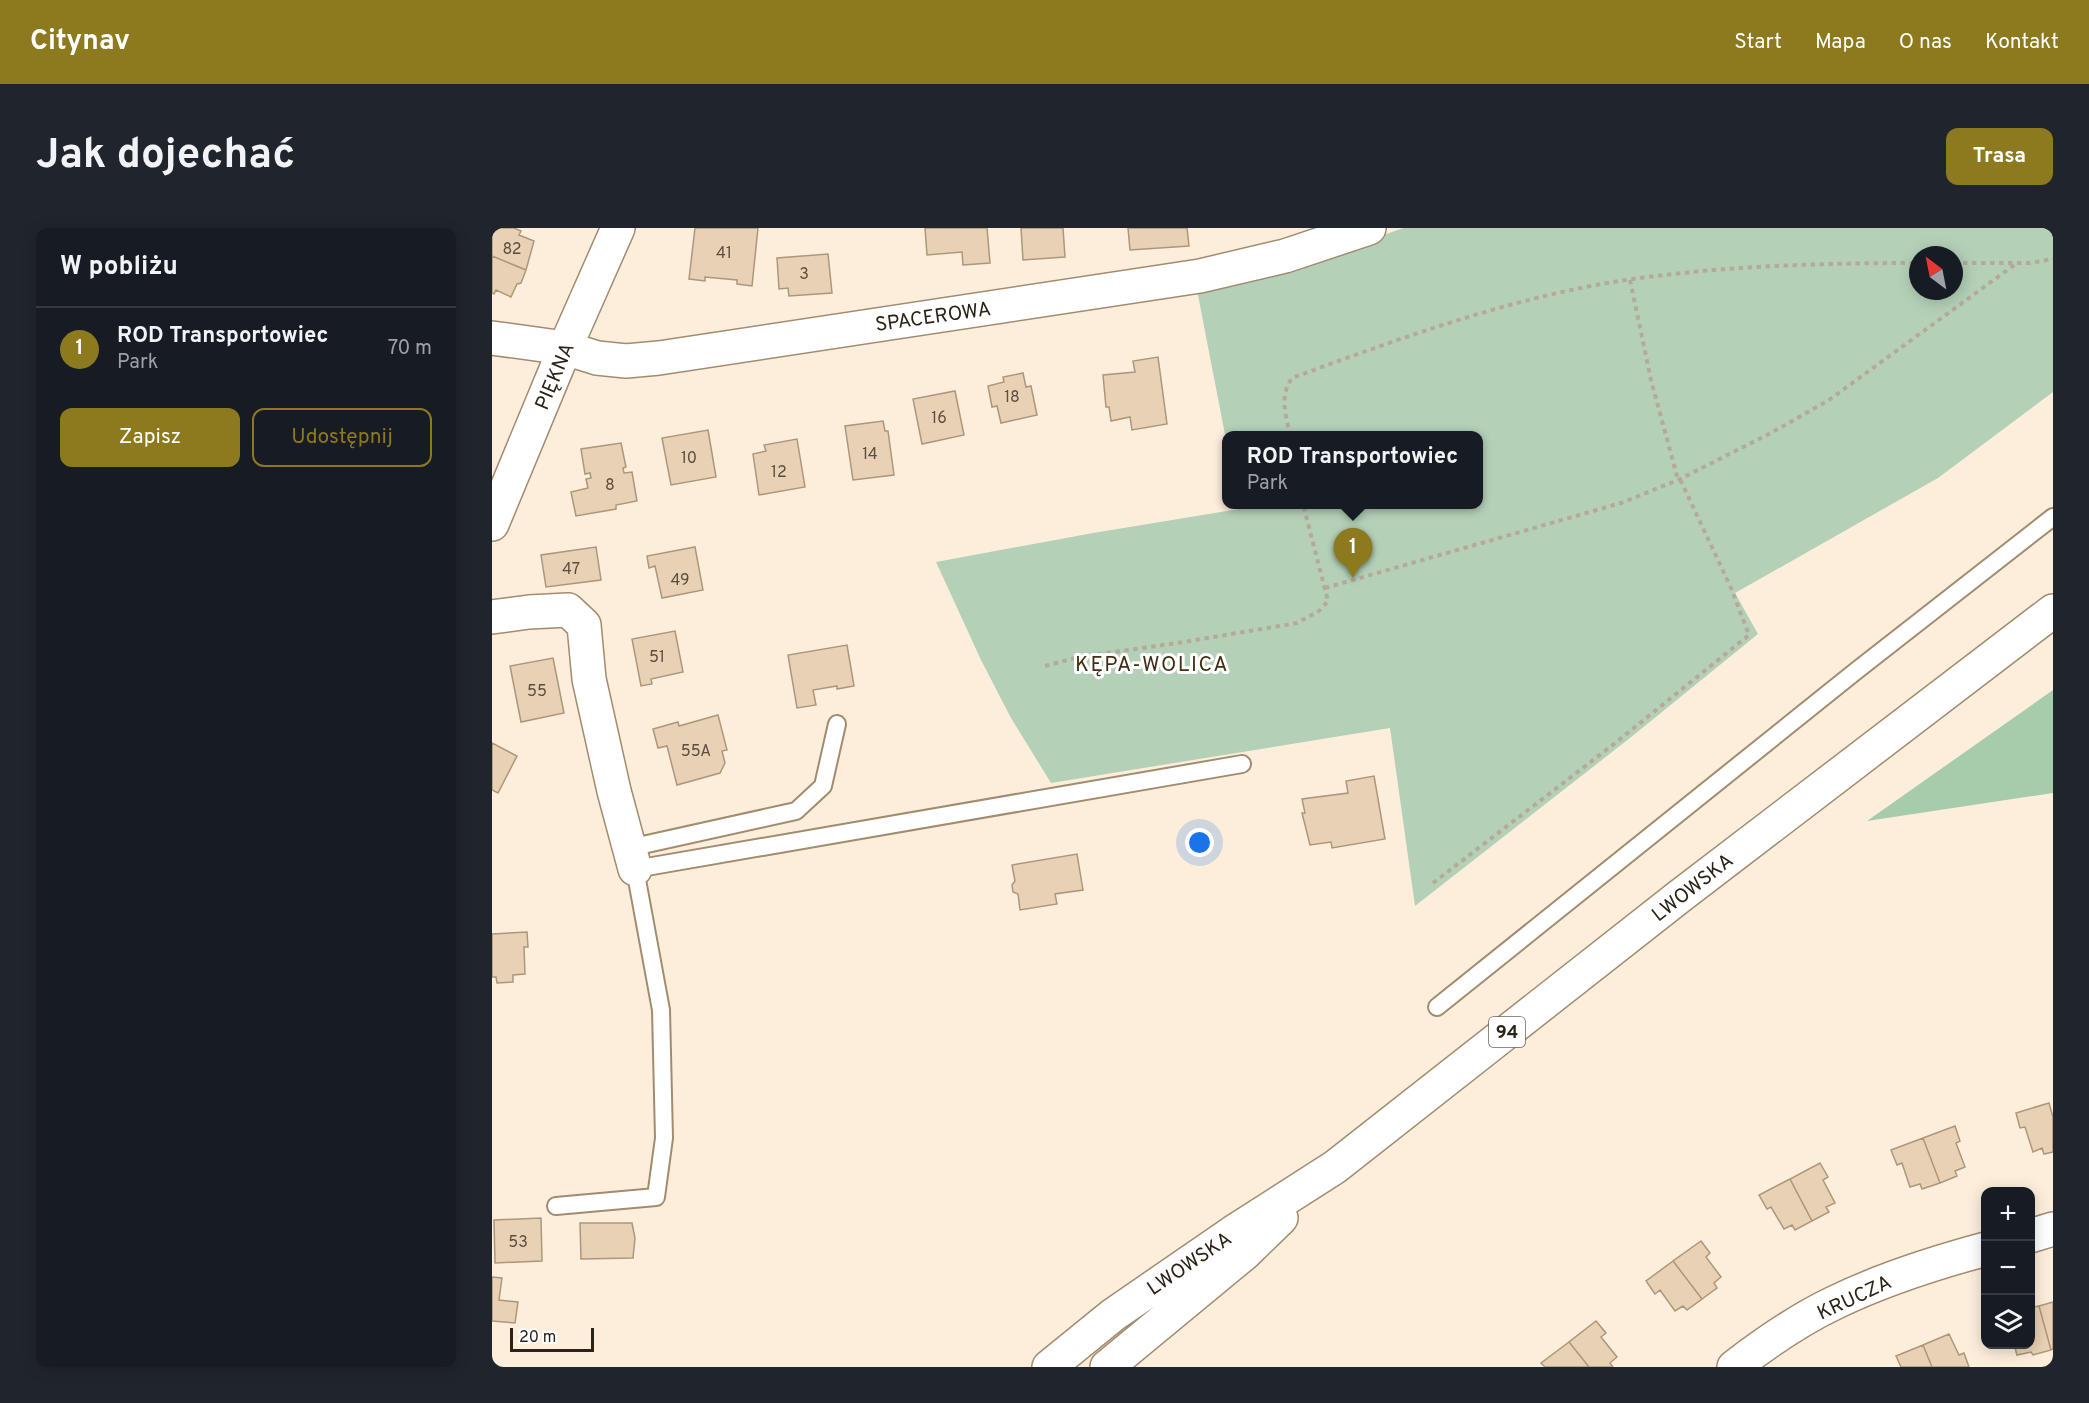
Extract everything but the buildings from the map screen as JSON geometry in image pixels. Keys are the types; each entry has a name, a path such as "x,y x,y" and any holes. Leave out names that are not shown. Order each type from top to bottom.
{"street":[{"name":"PIĘKNA","path":"492,525 565,348 618,228"},
{"name":"SPACEROWA","path":"492,338 565,348 597,358 626,361 658,358 1209,275 1285,256 1369,228"},
{"path":"492,617 568,610 584,625 589,679 632,858"},
{"name":"LWOWSKA","path":"1049,1367 1113,1315 1232,1233 1335,1167 1680,896 2053,610"},
{"name":"LWOWSKA","path":"1107,1367 1245,1253 1335,1167"},
{"path":"2035,1235 2053,1229"},
{"name":"KRUCZA","path":"1734,1367 1759,1347 1833,1303 1920,1267 1981,1250"}],"lane":[{"path":"1437,1007 1856,671 2053,517"},
{"path":"632,858 796,811 823,786 837,724"},
{"path":"632,858 1242,764"},
{"path":"556,1206 656,1197 664,1138 661,1010 632,858"}],"path":[{"path":"1963,263 2030,263 2053,259"},
{"path":"1289,431 1284,394 1292,378 1494,309 1541,297 1684,272 1832,263 1909,263"},
{"path":"1325,588 1611,506 1679,480 1772,433 1829,400 2017,263"},
{"path":"1433,883 1614,744 1749,635 1731,588 1679,480 1651,380 1630,280"},
{"path":"1045,666 1079,657 1184,642 1297,622 1319,611 1328,601 1304,509"}],"green space":[{"path":"1403,228 2053,228 2053,392 1938,478 1735,593 1758,634 1630,738 1415,906 1390,728 1051,783 1011,718 981,660 936,562 1239,509 1483,509 1483,431 1224,431 1197,290 1326,256"},
{"path":"2053,690 2053,793 1867,821"}],"place":[{"name":"ROD Transportowiec","path":"1353,578"}],"district":[{"name":"KĘPA-WOLICA","path":"1152,664"}]}
